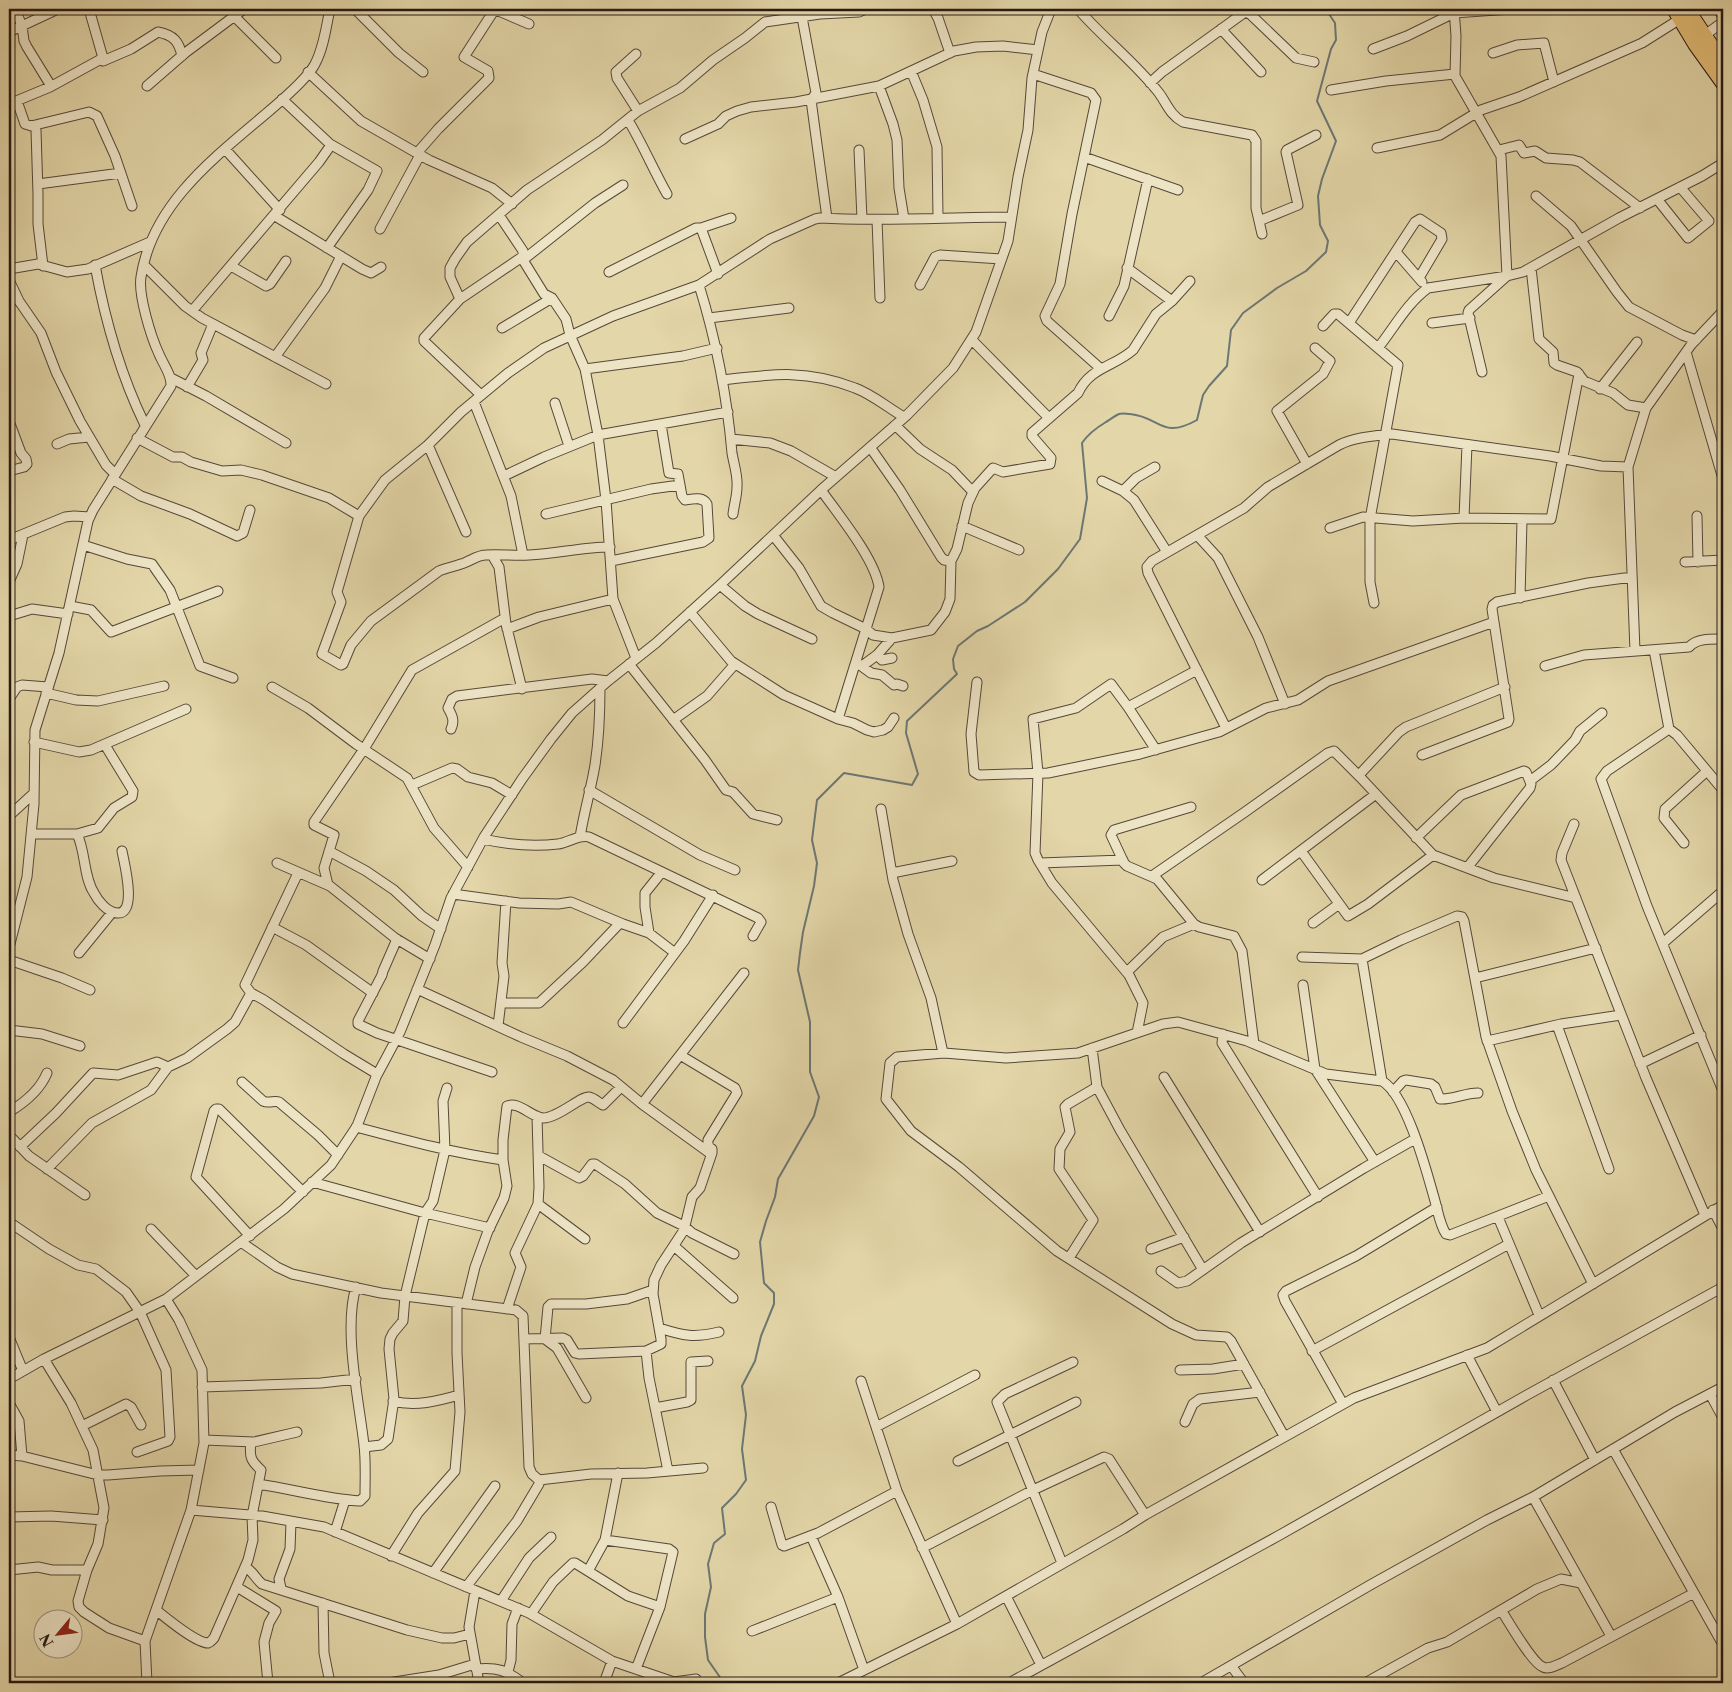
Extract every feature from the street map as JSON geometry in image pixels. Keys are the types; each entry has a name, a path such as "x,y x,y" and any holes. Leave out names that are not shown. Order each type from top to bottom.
{"highway":[{"path":"1692,24 1723,63"},
{"path":"1692,24 1723,83"}],"street":[{"path":"15,9 22,26 24,41 51,86"},
{"path":"9,32 58,9"},
{"path":"79,9 87,9 103,58 101,60"},
{"path":"147,86 182,56 244,9"},
{"path":"9,948 27,877 34,793 34,730 59,653 90,517 137,438 171,386 170,378 158,353 142,301 141,279 150,242 174,201 225,149 282,99 315,65 322,48 330,9"},
{"path":"355,9 399,54 423,72"},
{"path":"380,229 419,154 438,129 490,78 488,71 464,57 495,9 529,24"},
{"path":"460,299 450,277 450,268 455,259 468,242 527,190 602,140 638,111 680,88 713,60 765,22 859,12 866,9"},
{"path":"933,9 950,53"},
{"path":"9,1379 44,1359 166,1299 284,1209 332,1165 356,1128 377,1074 396,1039 430,959 453,894 483,839 551,739 572,713 720,585 821,490 904,417 953,368 972,340 1008,241 1028,130 1033,74 1042,32 1051,9"},
{"path":"1254,17 1260,9"},
{"path":"1373,49 1407,36 1454,11 1510,9"},
{"path":"1718,9 1723,16"},
{"path":"1082,10 1159,93 1171,114 1183,122 1254,136 1256,141 1256,208 1262,234"},
{"path":"1454,11 1456,80 1501,156 1507,276"},
{"path":"1150,83 1162,72 1245,12 1254,17 1296,58 1314,62"},
{"path":"234,16 276,58"},
{"path":"802,17 816,93 811,100 827,218"},
{"path":"1377,148 1432,137 1476,113 1692,24 1723,22"},
{"path":"1221,29 1260,72"},
{"path":"43,266 38,224 36,132 35,127 25,124 13,102 51,86 101,60 103,61 131,49 158,32 169,34 180,46 182,56"},
{"path":"1493,52 1517,45 1544,43 1554,82"},
{"path":"685,139 718,124 726,116 736,111 751,107 811,100 879,86 950,53 971,48 1003,46 1038,50"},
{"path":"636,54 616,72 617,78 638,111"},
{"path":"912,71 937,147 938,217"},
{"path":"308,72 355,118 419,154 492,188 512,204"},
{"path":"1033,74 1091,93 1095,96 1096,100 1072,214 1060,284 1045,316 1047,321 1100,368"},
{"path":"1330,90 1386,81 1455,74"},
{"path":"879,86 897,140 899,188 904,219"},
{"path":"282,99 332,145 376,170 377,173 368,190 327,248"},
{"path":"31,126 89,112 97,116 115,156 132,206"},
{"path":"628,120 667,194"},
{"path":"1259,221 1298,205 1286,152 1316,135"},
{"path":"192,311 277,213 332,145"},
{"path":"1499,150 1519,145 1524,152 1535,151 1546,158 1580,162 1640,208"},
{"path":"225,149 277,213 327,248 372,273 381,267"},
{"path":"859,150 862,219"},
{"path":"1084,157 1178,190"},
{"path":"1378,348 1403,314 1422,292 1428,288 1507,276 1531,268 1723,163"},
{"path":"38,184 121,173"},
{"path":"1109,316 1124,286 1148,179"},
{"path":"482,395 423,339 460,299 523,258 594,203 623,185"},
{"path":"1657,199 1688,238 1708,221 1680,187"},
{"path":"1536,196 1571,226 1629,307 1682,335 1696,340"},
{"path":"499,215 523,251 523,258 544,294 552,298 566,320 570,335 585,370 598,435 606,500 613,598 636,658"},
{"path":"610,547 592,547 572,552 557,551 523,555 480,556 438,571 371,621 351,645 341,665 324,657 322,652 341,602 337,592 360,516 385,480 428,445 508,373 544,348 613,316 699,285 770,239 815,219 877,220 938,217 1011,217"},
{"path":"609,272 696,228 732,218"},
{"path":"1349,323 1420,219 1440,233 1442,239 1419,278"},
{"path":"877,220 880,298"},
{"path":"701,228 718,274"},
{"path":"9,269 38,264 68,272 88,269 150,242"},
{"path":"1396,252 1428,288"},
{"path":"920,285 935,257 940,255 1001,259"},
{"path":"275,357 325,288 341,256"},
{"path":"231,266 266,286 270,284 286,261"},
{"path":"96,265 100,290 116,350 136,407 145,426"},
{"path":"144,265 192,311 326,384"},
{"path":"1127,268 1172,302"},
{"path":"1531,268 1539,339 1554,352 1554,363 1579,374 1580,378 1584,381 1613,393 1628,405 1646,408"},
{"path":"1482,372 1470,318 1470,310 1507,276"},
{"path":"9,280 19,302 41,333 56,372 89,437 114,476 140,496 190,514 238,536 243,533 250,510"},
{"path":"773,534 799,568 821,606 866,629 870,634 892,638 924,633 931,630 939,622 950,599 951,561 957,548 968,504 973,492 993,468 1003,472 1050,464 1051,458 1032,436 1032,433 1078,393 1081,385 1100,368 1133,350 1156,314 1172,302 1190,281"},
{"path":"699,285 717,348 728,412 737,488 733,514"},
{"path":"502,328 552,298"},
{"path":"709,318 790,308"},
{"path":"1635,651 1628,468 1646,408 1686,352 1723,311"},
{"path":"1323,326 1336,313 1398,365 1370,519 1370,582 1374,603"},
{"path":"1432,323 1470,318"},
{"path":"1716,320 1723,326"},
{"path":"187,387 203,360 201,353 213,324"},
{"path":"972,340 1049,418"},
{"path":"1600,389 1637,342"},
{"path":"585,370 683,356 717,348"},
{"path":"1307,464 1277,411 1323,374 1330,361 1315,348"},
{"path":"1686,352 1723,479"},
{"path":"722,380 779,373 814,376 856,388 904,417"},
{"path":"1330,528 1363,517 1413,521 1464,518 1522,520 1548,519 1552,517 1579,374"},
{"path":"170,378 286,443"},
{"path":"474,402 511,496 523,555"},
{"path":"555,403 569,446"},
{"path":"504,476 569,446 598,435 728,412"},
{"path":"9,421 21,454 26,459 27,464 24,467 9,471"},
{"path":"611,561 706,541 709,538 707,504 702,499 685,500 682,496 678,474 669,473 661,424"},
{"path":"895,425 920,449 952,470 973,492"},
{"path":"1226,728 1148,573 1147,566 1152,561 1244,508 1268,488 1307,464 1346,442 1370,436 1392,434 1563,458 1601,466 1628,468"},
{"path":"57,444 69,438 89,437"},
{"path":"137,438 174,457 182,457 191,462 222,471 241,470 262,475 329,498 360,516"},
{"path":"731,439 770,443 791,451 836,478"},
{"path":"428,445 466,532"},
{"path":"1464,518 1467,446"},
{"path":"870,447 900,490 941,558 951,561"},
{"path":"1122,491 1136,478 1155,467"},
{"path":"1102,481 1122,491 1134,500 1167,552"},
{"path":"546,514 680,484"},
{"path":"821,490 855,538 876,575 879,587 866,629 859,664 838,719"},
{"path":"1697,516 1698,562"},
{"path":"9,540 65,517 90,517"},
{"path":"1520,598 1522,520"},
{"path":"962,526 1019,550"},
{"path":"9,582 17,564 23,534"},
{"path":"1197,535 1218,558 1258,637 1285,704"},
{"path":"83,545 152,564 169,588 200,666 233,678"},
{"path":"492,556 499,567 507,629 522,689"},
{"path":"1686,562 1723,560"},
{"path":"1422,755 1508,722 1509,714 1493,605 1497,602 1596,581 1632,577"},
{"path":"720,585 745,606 758,614 812,639"},
{"path":"10,613 32,609 90,610 111,632 218,591"},
{"path":"507,629 539,617 613,598"},
{"path":"690,612 735,664 784,694 838,719 874,732 888,727 894,718"},
{"path":"328,885 324,871 334,837 333,834 314,824 314,822 364,749 412,670 505,618"},
{"path":"977,682 971,734 974,772 979,775 1038,773 1067,769 1156,750 1219,732 1266,708 1298,700 1328,681 1494,622"},
{"path":"859,664 877,655 892,638"},
{"path":"1545,666 1584,655 1689,647 1698,641 1723,639"},
{"path":"1654,650 1669,730 1677,735 1723,790"},
{"path":"877,655 882,660 892,658"},
{"path":"629,664 705,760 726,790 733,792 754,814 777,820"},
{"path":"673,720 707,696 735,664"},
{"path":"859,664 871,673 882,675 894,685 903,686"},
{"path":"1128,706 1197,670"},
{"path":"451,729 453,719 448,708 452,699 471,694 592,679 608,681"},
{"path":"1138,1033 1143,1003 1142,998 1127,972 1052,883 1034,852 1038,773 1034,718 1076,708 1110,684 1128,706 1156,750"},
{"path":"9,699 17,688 22,685 47,690 76,700 98,701 164,686"},
{"path":"272,686 308,708 402,774 412,785 434,828 468,867"},
{"path":"1359,776 1406,727 1505,687"},
{"path":"580,836 595,766 600,724 600,688"},
{"path":"34,742 80,752 91,750 186,708"},
{"path":"1530,781 1551,766 1575,740 1580,731 1602,713"},
{"path":"1669,730 1607,771 1601,779 1647,906 1723,1091"},
{"path":"31,834 77,834 98,828 114,808 132,797 134,794 105,745"},
{"path":"1152,876 1328,752 1334,751 1433,855 1494,878 1576,898"},
{"path":"412,785 452,768 457,769 468,777 492,783 512,795"},
{"path":"1684,843 1664,818 1665,809 1708,771"},
{"path":"1416,838 1461,795 1524,772 1530,781 1530,788 1467,868"},
{"path":"589,790 700,855 735,870"},
{"path":"9,816 34,793"},
{"path":"1262,880 1376,794"},
{"path":"1191,807 1114,830 1111,835 1122,860 1127,866 1152,876 1157,880 1194,924 1234,936 1239,943 1242,951 1254,1044"},
{"path":"881,809 892,873 908,934 931,998 944,1054"},
{"path":"1574,824 1561,856 1576,898 1640,1064 1709,1212 1723,1230"},
{"path":"77,834 93,892 102,905 111,912 122,913 128,906 128,884 122,851"},
{"path":"483,839 508,845 532,846 561,844 580,836 589,837 661,873 668,874 714,895 760,919 761,922 753,936"},
{"path":"329,851 366,871 394,890 422,916 441,929"},
{"path":"1301,851 1346,915 1351,915 1368,904 1433,855"},
{"path":"1040,863 1122,860"},
{"path":"892,873 952,861"},
{"path":"277,863 328,885 350,900 397,939 430,959"},
{"path":"314,880 324,871"},
{"path":"298,873 245,985 251,993 377,1074"},
{"path":"650,933 645,907 645,893 661,873"},
{"path":"1663,943 1723,891"},
{"path":"453,894 506,901 558,904 571,902 620,923 650,933 675,953"},
{"path":"623,1023 675,953 714,895"},
{"path":"498,1026 504,976 502,963 506,901"},
{"path":"1312,923 1338,904"},
{"path":"79,953 111,912"},
{"path":"1302,957 1362,958 1457,916 1462,918 1487,1041 1512,1111 1536,1170 1593,1284"},
{"path":"501,1003 539,1003 583,962 620,923"},
{"path":"1127,972 1163,937 1194,924"},
{"path":"272,927 306,945 373,993"},
{"path":"397,939 358,1024 377,1033 492,1072"},
{"path":"1475,978 1596,948"},
{"path":"1362,958 1382,1081 1393,1092 1402,1106 1415,1139 1446,1234 1450,1235 1549,1196"},
{"path":"9,960 62,978 90,990"},
{"path":"642,1104 744,972"},
{"path":"1303,985 1315,1069 1375,1162"},
{"path":"418,988 567,1056 613,1080 642,1104 712,1155"},
{"path":"47,1169 92,1123 151,1090 168,1068 187,1058 227,1029 235,1022 251,993"},
{"path":"1487,1041 1557,1025 1621,1015"},
{"path":"1284,1436 1227,1337 1196,1335 1172,1324 1057,1251 959,1167 912,1131 886,1099 890,1063 892,1059 897,1057 944,1054 1006,1058 1078,1052 1163,1024 1178,1022 1254,1044 1326,1074 1382,1081"},
{"path":"1557,1025 1610,1169"},
{"path":"9,1030 42,1034 80,1046"},
{"path":"1223,1034 1222,1043 1318,1197"},
{"path":"1640,1064 1701,1035"},
{"path":"1092,1048 1097,1087 1120,1130 1203,1270"},
{"path":"524,1339 563,1338 567,1340 575,1353 579,1354 646,1351 661,1344 653,1290 654,1280 681,1236 692,1197 700,1188 712,1155 712,1149 708,1146 708,1140 737,1093 737,1091 680,1055"},
{"path":"20,1147 56,1113 93,1073 118,1075 157,1062 168,1068"},
{"path":"9,1112 23,1102 42,1083 47,1073"},
{"path":"1164,1077 1260,1232"},
{"path":"1393,1092 1406,1080 1431,1084 1435,1087 1440,1099 1449,1099 1467,1093 1478,1093"},
{"path":"242,1082 266,1103 279,1102 318,1135 338,1156"},
{"path":"391,1556 418,1513 455,1471 460,1412 461,1304 490,1228 504,1198 507,1186 503,1160 503,1140 507,1106 513,1104 538,1116 546,1117 562,1112 587,1098 592,1098 603,1105 621,1087"},
{"path":"1069,1258 1093,1220 1059,1169 1060,1149 1070,1132 1065,1107 1097,1087"},
{"path":"364,1447 381,1444 388,1439 393,1401 390,1339 403,1321 404,1296 425,1213 433,1201 445,1150 443,1101 447,1088"},
{"path":"250,1236 196,1177 216,1109 219,1109 303,1192"},
{"path":"506,1309 521,1266 514,1253 538,1204 538,1116"},
{"path":"356,1128 445,1150 503,1160"},
{"path":"9,1134 29,1156 85,1195"},
{"path":"1161,1271 1178,1283 1183,1283 1260,1232 1415,1139"},
{"path":"538,1156 579,1178 583,1176 592,1164 595,1164 625,1184 657,1213 734,1254"},
{"path":"312,1182 425,1213 490,1228"},
{"path":"538,1204 585,1239"},
{"path":"838,1683 957,1624 1145,1515 1354,1398 1487,1348 1723,1205"},
{"path":"1343,1404 1312,1351 1283,1295 1286,1291 1356,1256 1437,1207"},
{"path":"1498,1217 1539,1315"},
{"path":"9,1222 49,1249 78,1265 96,1269 121,1287 140,1312 166,1370 170,1437 168,1441 137,1452"},
{"path":"151,1229 196,1276"},
{"path":"1151,1249 1184,1237"},
{"path":"241,1242 276,1267 292,1274 404,1296 516,1310 523,1316 529,1466 532,1474 539,1480 591,1474 703,1468"},
{"path":"1312,1351 1509,1244"},
{"path":"674,1246 733,1298"},
{"path":"258,1484 345,1500 360,1501 365,1496 364,1447 351,1328 356,1287"},
{"path":"1009,1683 1102,1634 1377,1481 1553,1380 1723,1287"},
{"path":"545,1339 548,1307 551,1304 586,1304 627,1299 653,1290"},
{"path":"147,1683 145,1641 191,1510 204,1440 202,1370 179,1320 166,1299"},
{"path":"659,1328 684,1336 694,1337 719,1332"},
{"path":"9,1337 24,1371"},
{"path":"545,1339 557,1348 586,1398"},
{"path":"646,1351 668,1471"},
{"path":"1467,1355 1497,1412"},
{"path":"44,1359 70,1403 93,1450 104,1508 98,1544 87,1570 78,1601 79,1607 108,1628 145,1641"},
{"path":"655,1408 691,1400 691,1362 708,1361"},
{"path":"1062,1563 998,1402 1005,1394 1074,1362"},
{"path":"1180,1370 1213,1369 1244,1364"},
{"path":"876,1427 975,1375"},
{"path":"202,1387 321,1383 356,1379"},
{"path":"1553,1380 1595,1460"},
{"path":"861,1381 897,1492 957,1624"},
{"path":"1201,1683 1487,1520 1533,1497 1675,1412 1723,1387"},
{"path":"1184,1422 1194,1404 1200,1399 1260,1392"},
{"path":"1710,1394 1723,1418"},
{"path":"393,1401 416,1404 459,1396"},
{"path":"958,1461 1076,1402"},
{"path":"9,1403 19,1421 22,1456"},
{"path":"82,1426 126,1404 131,1407 141,1426"},
{"path":"204,1440 251,1442 297,1432"},
{"path":"156,1610 189,1635 208,1642 214,1638 245,1567 253,1540 252,1516 261,1470 255,1466 253,1461 251,1442"},
{"path":"1612,1449 1723,1642"},
{"path":"9,1455 22,1456 98,1475 199,1470"},
{"path":"922,1548 1033,1490 1100,1458 1107,1458 1145,1515"},
{"path":"588,1571 605,1540 618,1473"},
{"path":"466,1587 517,1521 539,1484 539,1480"},
{"path":"433,1573 496,1486"},
{"path":"771,1507 782,1545 787,1545 811,1536 897,1492"},
{"path":"1533,1497 1611,1636"},
{"path":"335,1532 345,1500"},
{"path":"191,1510 252,1516 324,1527 531,1614 612,1661 674,1682 696,1679"},
{"path":"9,1516 51,1516 103,1520"},
{"path":"281,1588 279,1579 290,1549 291,1522"},
{"path":"811,1536 838,1597 864,1670"},
{"path":"501,1601 529,1558 552,1537"},
{"path":"605,1540 673,1552 660,1607 636,1669"},
{"path":"531,1614 553,1582 570,1564 575,1563 628,1596 660,1607"},
{"path":"1365,1683 1428,1648 1447,1642 1537,1589 1560,1579 1571,1564"},
{"path":"9,1570 38,1567 52,1570 87,1570"},
{"path":"245,1567 251,1570 255,1578 262,1584 281,1588 408,1630 442,1638 454,1638 470,1634"},
{"path":"1560,1579 1581,1583"},
{"path":"237,1587 276,1610 264,1642 268,1683"},
{"path":"476,1591 469,1627 479,1683"},
{"path":"1501,1610 1535,1662 1544,1668 1549,1668 1562,1663 1694,1593"},
{"path":"1006,1596 1040,1665"},
{"path":"752,1631 838,1597"},
{"path":"323,1603 324,1653 330,1683"},
{"path":"508,1672 511,1660 512,1624 518,1608"},
{"path":"604,1683 612,1661"},
{"path":"388,1683 475,1666 508,1672 520,1682"},
{"path":"1232,1666 1244,1683"}],"waterway":[{"path":"724,1683 708,1660 705,1637 705,1614 711,1587 708,1564 714,1543 725,1534 722,1508 736,1494 746,1480 742,1449 746,1415 742,1386 755,1361 761,1336 774,1304 774,1293 764,1283 760,1242 775,1197 778,1179 814,1116 819,1097 810,1072 810,1022 798,970 803,932 814,886 817,863 812,840 817,800 844,773 912,785 918,774 906,733 907,721 957,674 954,669 953,659 958,646 977,631 1025,602 1058,569 1080,539 1087,498 1082,443 1084,440 1096,429 1120,414 1140,416 1168,428 1185,426 1197,420 1203,395 1227,366 1231,330 1243,313 1277,288 1306,271 1326,252 1328,241 1320,225 1318,196 1336,141 1317,101 1331,49 1336,40 1335,23 1329,14 1321,9"}]}
